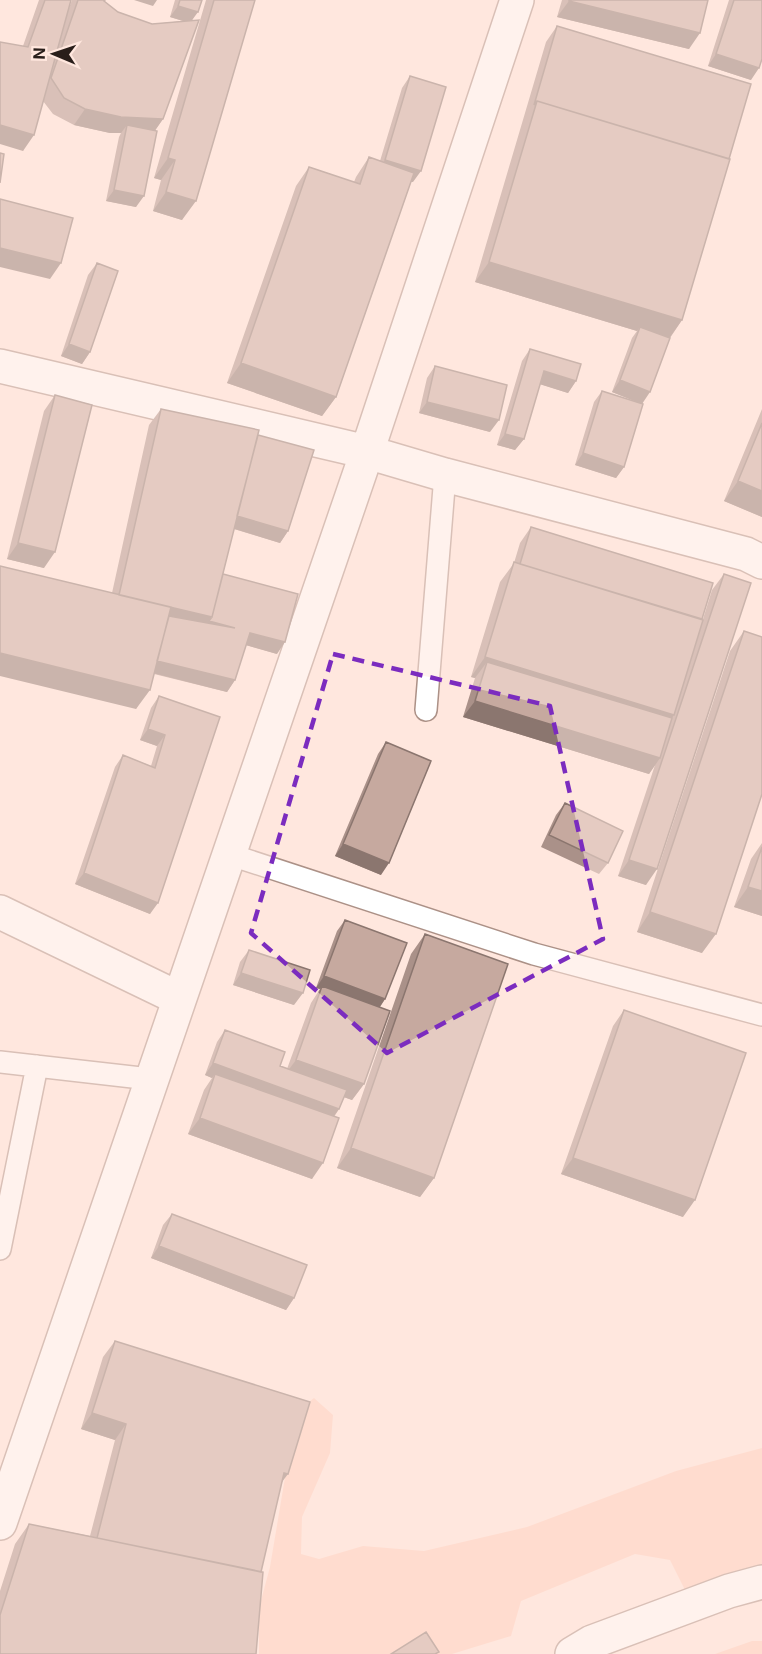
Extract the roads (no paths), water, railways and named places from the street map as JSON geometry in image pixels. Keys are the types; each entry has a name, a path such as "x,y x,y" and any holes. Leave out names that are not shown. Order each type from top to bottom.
{"street":[{"path":"0,1523 150,1079 367,452 517,0"},
{"path":"0,366 367,452 445,476 746,554 762,562"},
{"path":"0,912 178,998"},
{"path":"572,1654 592,1642 762,1581"}],"lane":[{"path":"426,710 445,476"},
{"path":"228,854 534,954 762,1015"},
{"path":"0,1062 150,1079"},
{"path":"0,1249 38,1066"}]}
